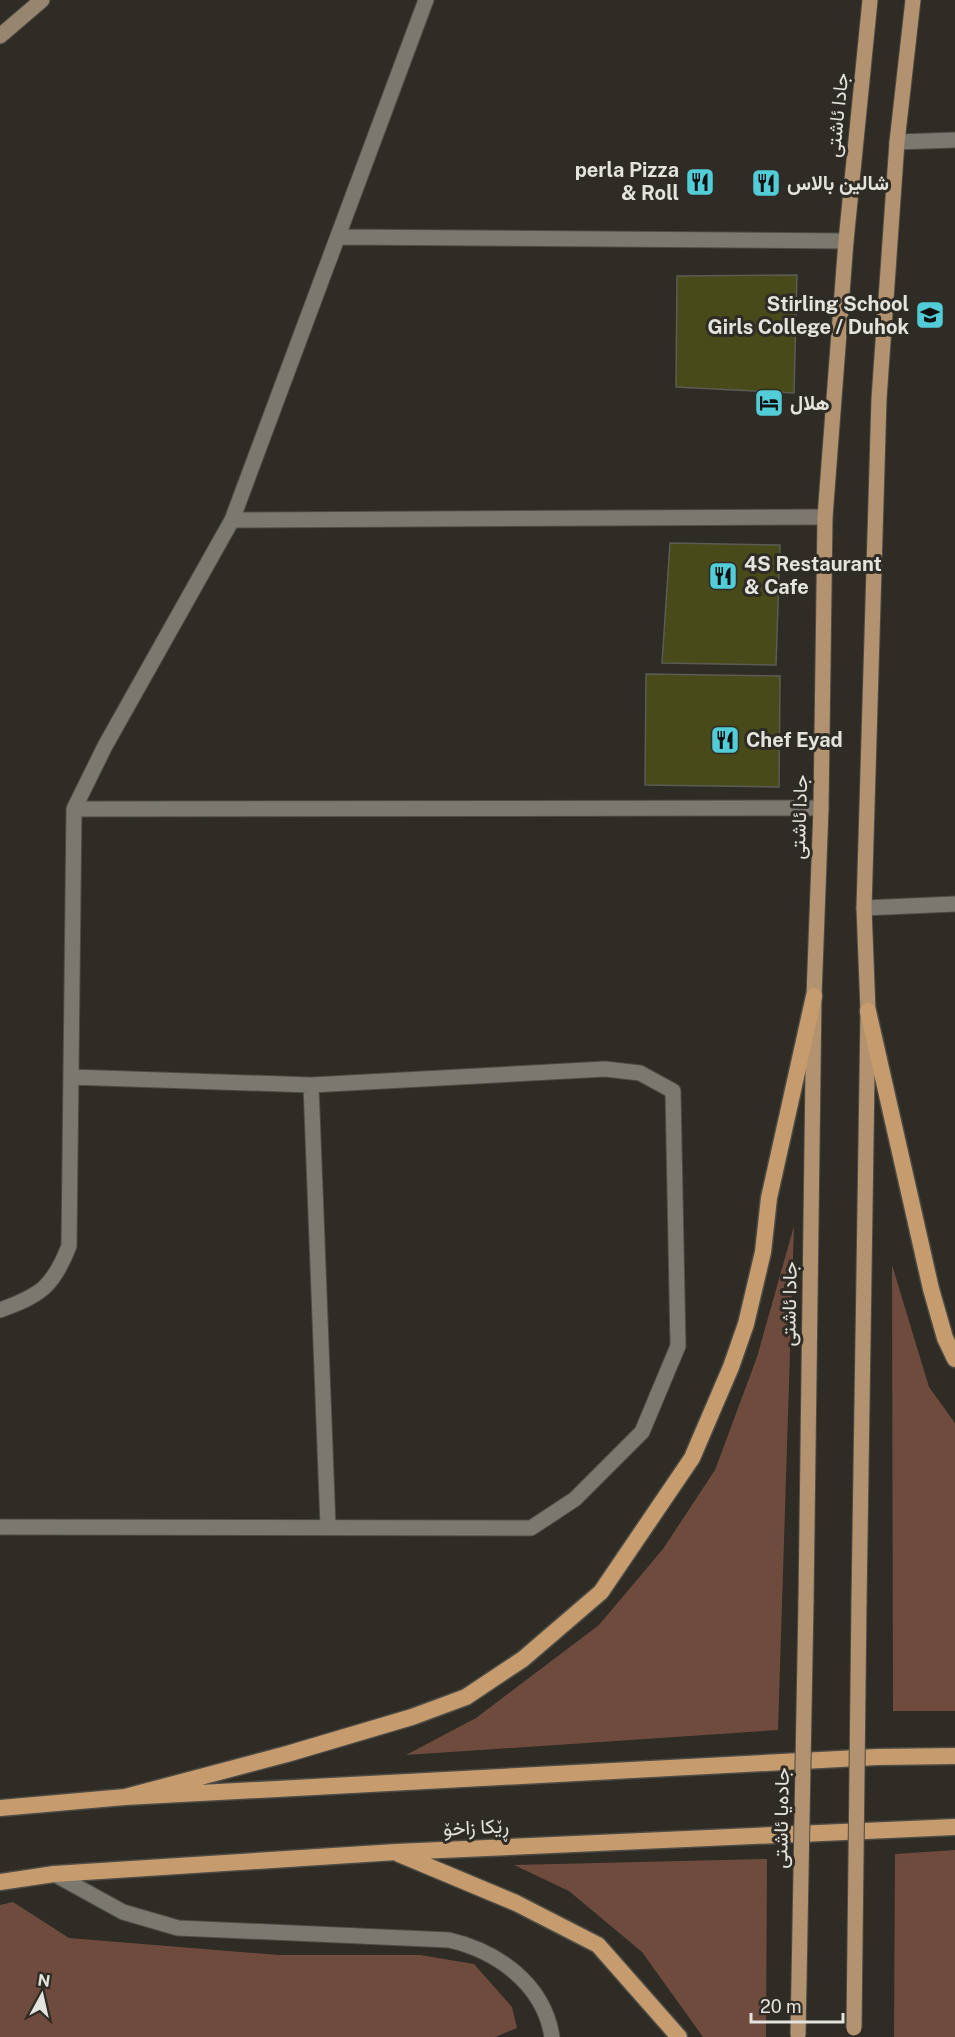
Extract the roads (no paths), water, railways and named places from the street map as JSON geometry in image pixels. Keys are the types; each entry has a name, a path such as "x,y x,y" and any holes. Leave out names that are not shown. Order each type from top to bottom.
{"highway":[{"path":"125,1797 412,1718 466,1697 523,1659 600,1592 649,1524 692,1458 731,1367 746,1324 763,1252 769,1198 814,996"},
{"path":"868,1011 928,1279 945,1338 955,1359"},
{"path":"0,1808 125,1797 865,1757 955,1755"},
{"name":"ڕێکا زاخۆ","path":"0,1882 54,1874 396,1852 955,1827"},
{"path":"396,1852 516,1903 598,1945 680,2037"}],"main road":[{"path":"0,36 42,0"},
{"name":"جادا ئاشتی","path":"806,1602 814,996 821,808 825,518 846,242 870,0"},
{"path":"854,2033 868,1011 864,908 879,399 897,142 913,0"},
{"name":"جادەیا ئاشتی","path":"798,2036 806,1602"}],"street":[{"path":"0,1310 28,1299 57,1276 69,1246 74,809 105,746 232,520 340,237 426,0"},
{"path":"897,142 955,140"},
{"path":"340,237 846,242"},
{"path":"232,520 825,518"},
{"path":"74,809 821,808"},
{"path":"864,908 955,904"},
{"path":"0,1527 531,1528 575,1499 642,1432 678,1346 673,1091 640,1073 605,1069 311,1085 71,1077"},
{"path":"311,1085 328,1526"},
{"path":"54,1874 123,1912 178,1928 448,1940 472,1946 512,1969 528,1986 541,2006 552,2037"}],"place":[{"name":"perla Pizza & Roll","path":"700,182"},
{"name":"شالين بالاس","path":"766,183"},
{"name":"Stirling School Girls College / Duhok","path":"930,315"},
{"name":"هلال","path":"769,403"},
{"name":"4S Restaurant & Cafe","path":"723,576"},
{"name":"Chef Eyad","path":"725,740"}]}
